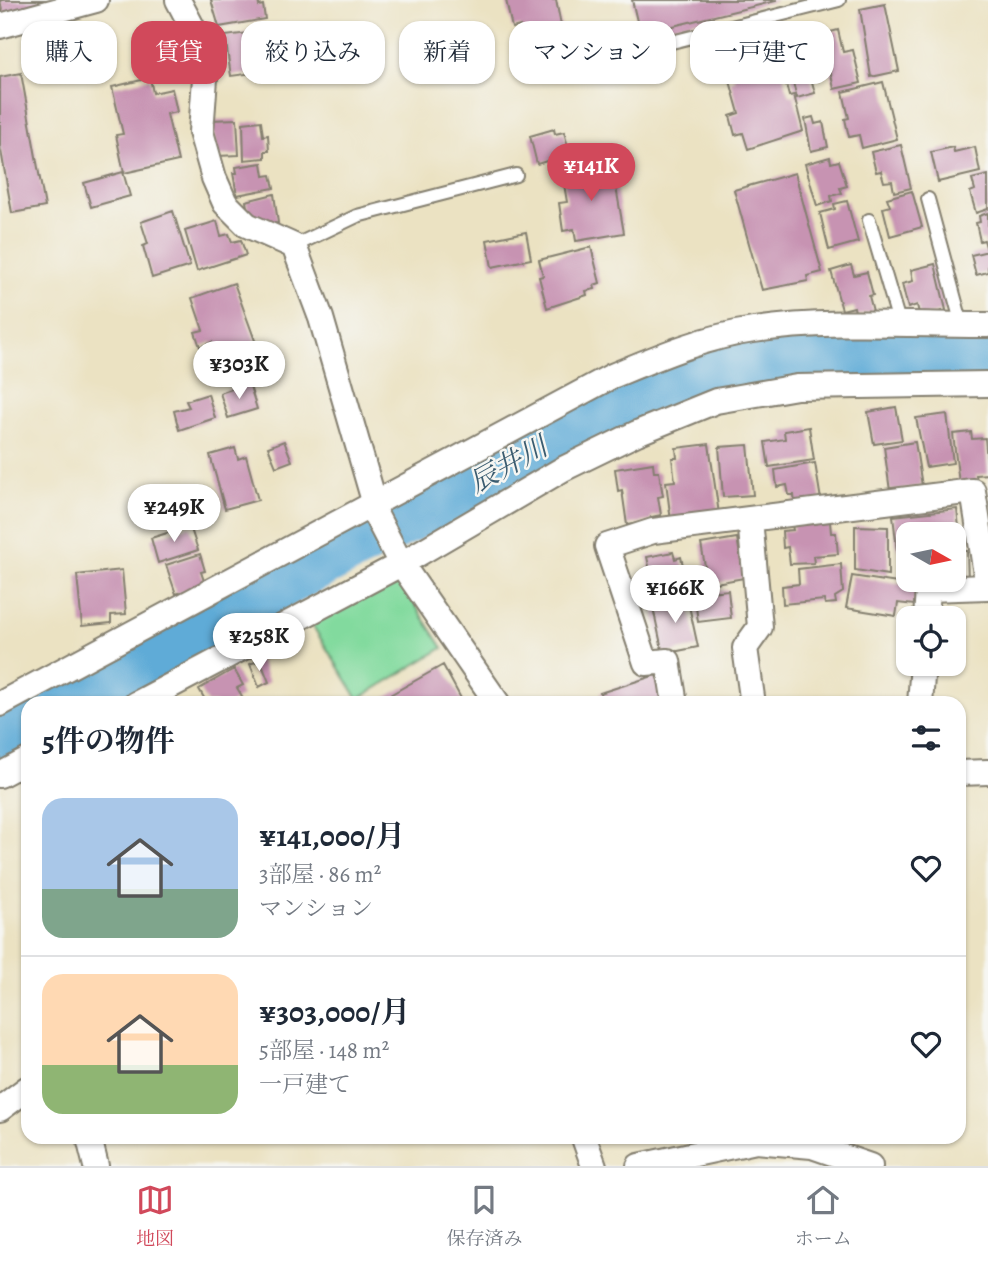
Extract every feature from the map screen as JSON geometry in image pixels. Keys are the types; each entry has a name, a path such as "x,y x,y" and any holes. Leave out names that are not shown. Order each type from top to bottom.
{"street":[{"path":"0,26 96,0"},
{"path":"178,0 198,38 206,65 201,132 225,203 247,225 294,246 321,318 372,504 400,563 492,696"},
{"path":"0,704 612,376 663,355 713,338 794,326 988,326"},
{"path":"151,696 400,563 563,469 637,433 716,401 797,387 988,384"},
{"path":"674,696 668,661 646,663 607,546 653,531 974,491 988,587 928,589 927,606"},
{"path":"750,519 760,627 745,648 752,696"},
{"path":"921,696 922,676"},
{"path":"0,775 21,764"},
{"path":"966,773 988,772"},
{"path":"0,1109 21,1093"},
{"path":"90,1144 96,1166"},
{"path":"586,1144 594,1166"},
{"path":"639,1166 742,1144"},
{"path":"790,1144 812,1146 870,1166"}],"lane":[{"path":"676,41 839,0"},
{"path":"294,246 357,216 516,175"},
{"path":"928,199 962,325"},
{"path":"869,220 900,326"}],"green space":[{"path":"387,582 401,583 443,648 363,696 356,696 309,620"}],"building":[{"path":"0,0 58,0 4,20"},
{"path":"211,0 258,0 259,6 263,5 265,19 241,21 227,26 227,21 217,21"},
{"path":"506,0 556,0 560,21 510,21"},
{"path":"632,0 776,0 676,25 676,21 637,21"},
{"path":"885,4 899,71 871,77 860,9"},
{"path":"838,30 843,52 853,50 861,83 834,89 834,31"},
{"path":"241,34 241,75 231,76 227,36"},
{"path":"21,73 45,207 12,213 0,145 0,77"},
{"path":"131,82 151,84 153,93 172,89 177,112 167,114 178,161 124,173 116,135 123,134 112,87"},
{"path":"883,82 897,139 862,148 859,135 849,137 845,119 849,118 843,92"},
{"path":"731,84 786,84 789,96 794,95 803,131 748,149 743,133 735,135 730,116 739,113"},
{"path":"793,84 813,84 815,93 797,98"},
{"path":"813,117 815,124 823,122 828,147 811,151 805,119"},
{"path":"237,119 239,155 217,156 211,120"},
{"path":"261,121 263,136 268,135 269,151 265,151 265,158 244,160 243,123"},
{"path":"554,129 555,134 564,132 570,154 537,164 530,136"},
{"path":"901,145 911,188 894,192 892,181 884,182 881,171 876,172 871,152"},
{"path":"953,147 954,152 975,147 980,172 938,182 931,152"},
{"path":"830,157 831,163 839,161 847,186 840,188 842,193 831,196 832,201 817,206 805,164"},
{"path":"262,163 264,176 271,175 274,188 237,195 233,173 237,173 236,167"},
{"path":"612,164 624,233 576,241 574,229 563,231 559,203 567,202 562,172"},
{"path":"123,172 130,196 91,207 84,183"},
{"path":"795,173 822,272 807,276 808,281 762,290 734,190"},
{"path":"988,175 988,209 976,213 970,192 975,190 972,179"},
{"path":"912,191 922,227 890,236 883,208 890,206 887,198"},
{"path":"274,194 278,223 255,226 249,219 246,201"},
{"path":"847,201 858,242 829,250 820,213 835,209 834,204"},
{"path":"173,211 190,266 152,278 143,246 148,244 141,222"},
{"path":"988,213 987,250 984,240 980,241 976,223 980,222 979,216"},
{"path":"217,221 221,236 229,234 232,242 241,240 246,255 197,271 185,231"},
{"path":"526,232 531,259 492,267 487,240"},
{"path":"591,247 600,283 594,285 595,289 586,291 587,295 547,308 539,277 543,276 539,260"},
{"path":"988,251 988,272 976,275 971,255"},
{"path":"935,264 946,310 920,317 917,305 908,308 902,284 913,281 911,270"},
{"path":"851,265 854,275 867,272 873,295 869,296 873,311 856,316 854,307 842,310 831,271"},
{"path":"234,283 265,368 226,382 212,342 200,347 195,332 203,330 192,298"},
{"path":"249,383 257,409 228,418 220,393"},
{"path":"208,394 215,418 179,430 174,411 189,407 186,401"},
{"path":"896,407 902,440 874,444 868,412"},
{"path":"947,414 953,463 926,467 916,418"},
{"path":"809,427 814,460 769,467 765,442 785,439 784,431"},
{"path":"971,432 972,439 985,438 988,474 976,475 977,481 959,483 953,434"},
{"path":"284,441 292,461 276,467 268,447"},
{"path":"915,442 922,486 890,491 884,447"},
{"path":"709,444 719,514 671,521 666,482 675,481 672,458 677,458 676,448"},
{"path":"748,445 753,495 723,497 719,447"},
{"path":"235,448 238,459 246,456 258,500 225,509 210,455"},
{"path":"653,463 654,472 659,472 663,496 658,497 661,515 651,517 651,521 627,525 622,490 618,491 615,469"},
{"path":"815,463 821,500 795,504 794,495 789,495 787,485 777,487 775,470"},
{"path":"957,509 958,522 896,522 896,542 893,516"},
{"path":"830,522 831,533 836,533 838,554 813,556 814,563 790,564 788,547 783,548 782,531 793,530 792,525"},
{"path":"190,526 198,550 158,563 151,538"},
{"path":"855,526 888,527 888,575 855,570"},
{"path":"737,538 744,578 693,587 690,569 705,566 701,544"},
{"path":"966,551 967,551 966,581"},
{"path":"673,552 675,559 681,557 689,590 656,598 647,557"},
{"path":"200,554 205,571 201,572 205,584 176,594 166,565"},
{"path":"841,564 843,592 835,597 836,603 825,604 824,600 783,604 782,586 799,584 798,569"},
{"path":"122,570 126,614 111,615 111,623 82,626 77,575"},
{"path":"852,576 896,583 896,592 916,592 914,605 898,603 896,616 846,608"},
{"path":"728,590 731,618 698,622 696,607 702,606 701,593"},
{"path":"683,596 684,602 688,601 698,647 663,654 652,603"},
{"path":"260,660 269,682 259,687 250,664"},
{"path":"443,665 460,696 388,696"},
{"path":"234,669 243,685 237,688 242,696 203,696 199,689"},
{"path":"656,675 663,696 601,696 600,693"}],"waterway":[{"name":"辰井川","path":"81,696 179,644 287,580 495,472 599,414 711,370 791,356 988,357"},
{"name":"辰井川","path":"0,740 21,728"}]}
